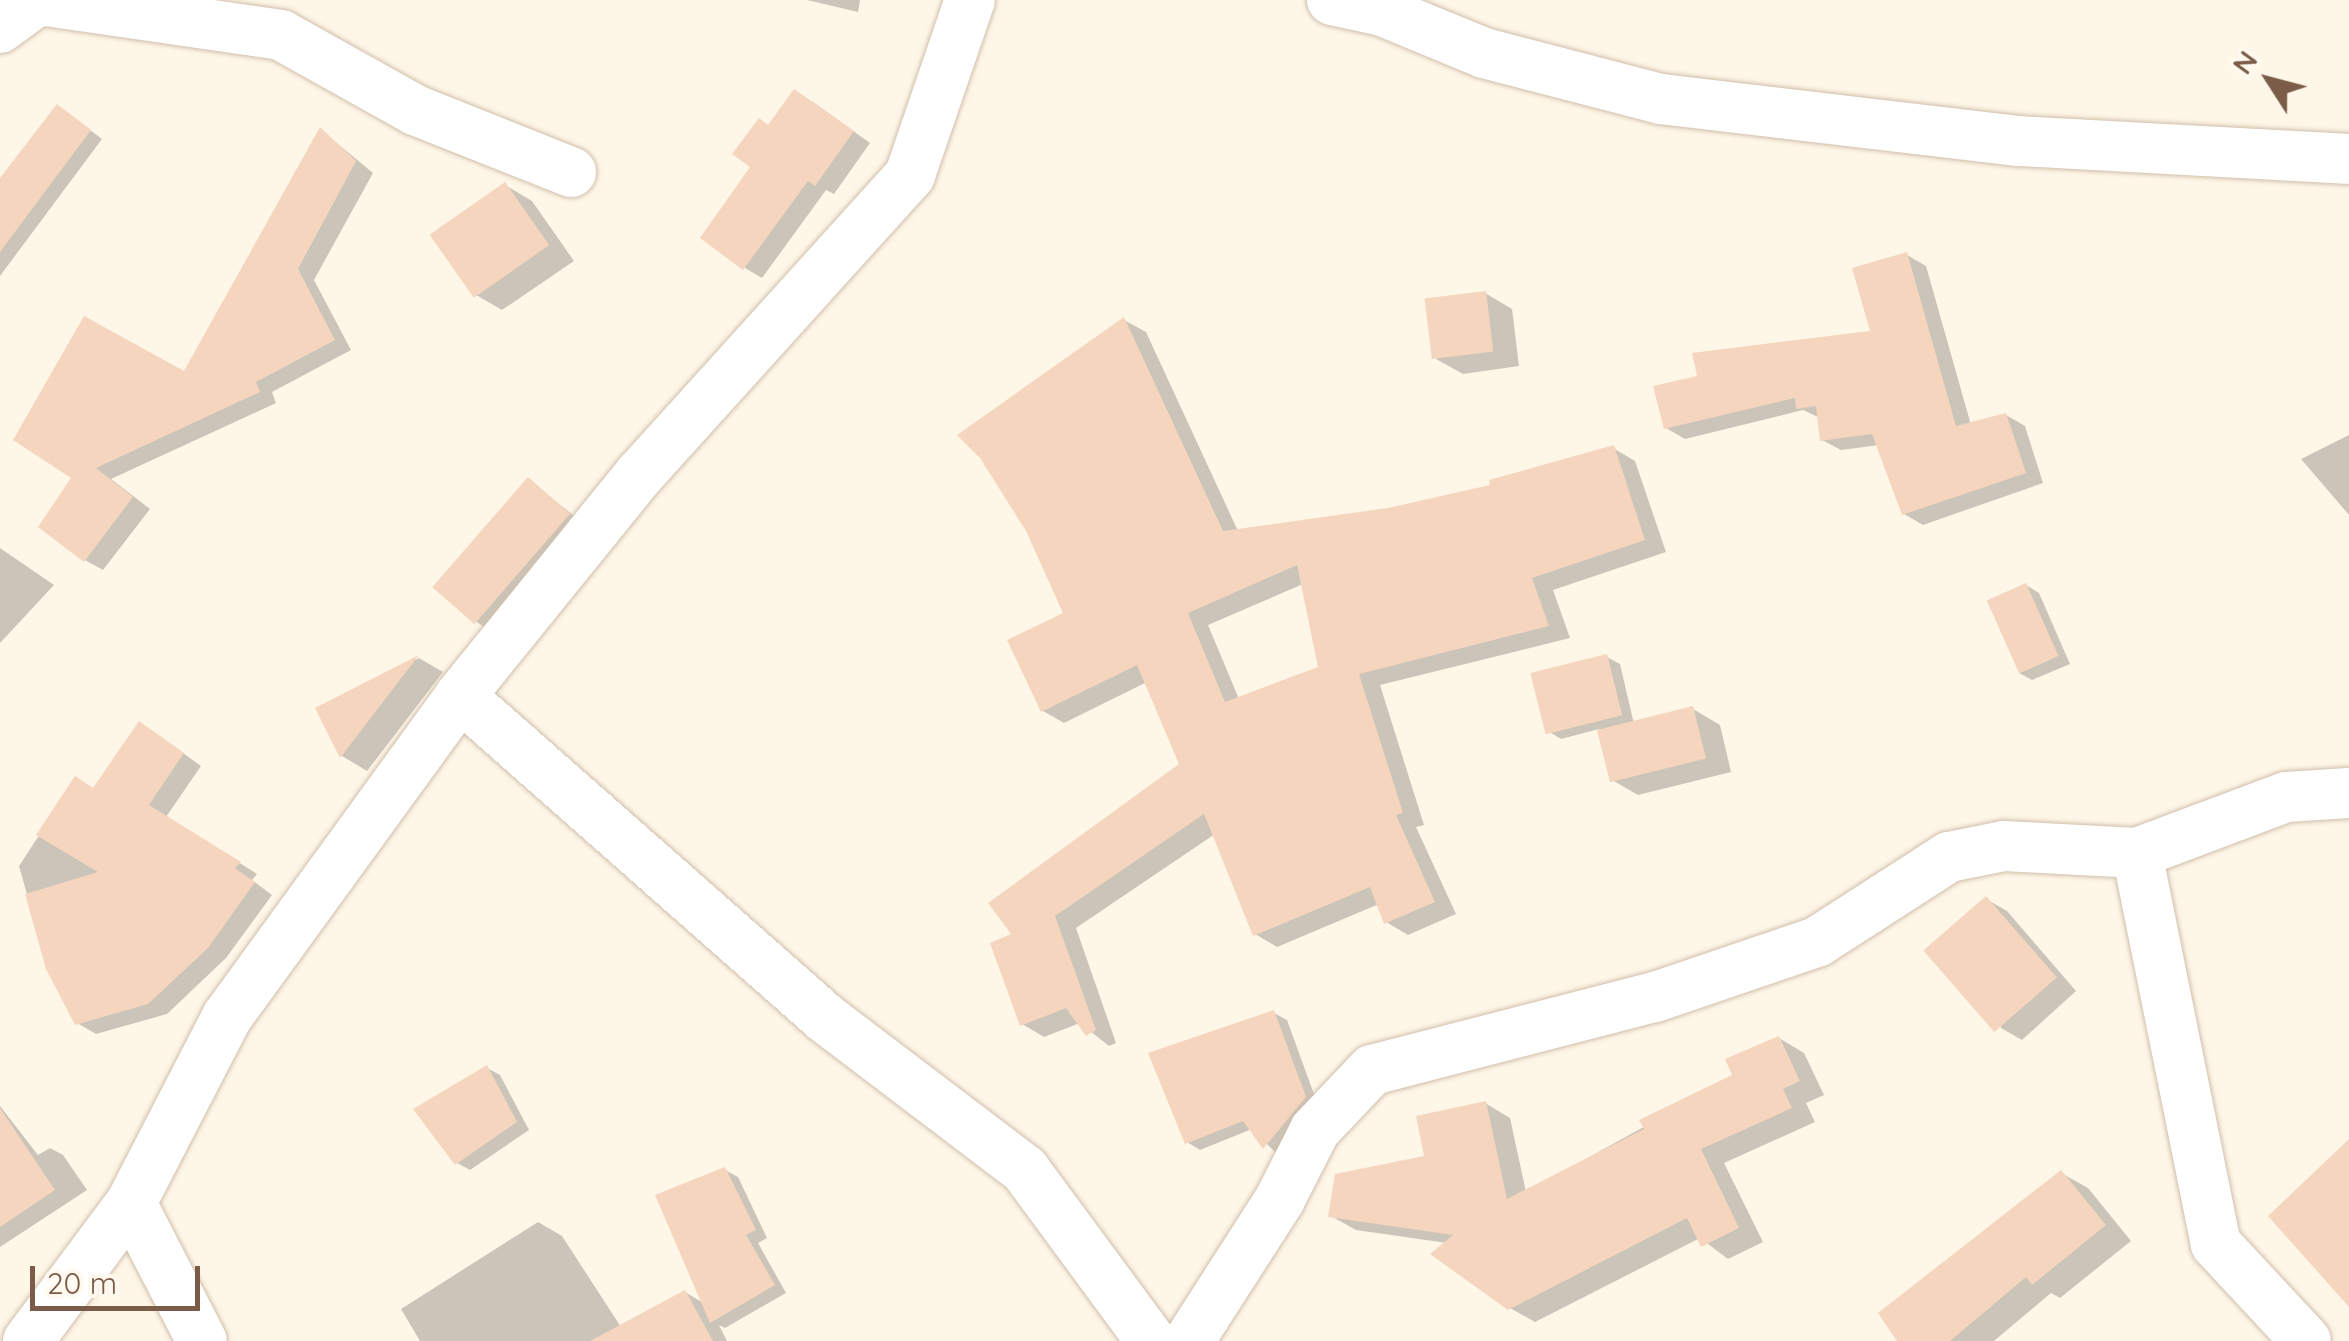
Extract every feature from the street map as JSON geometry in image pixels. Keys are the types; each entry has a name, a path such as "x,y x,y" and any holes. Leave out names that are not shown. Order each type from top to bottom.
{"street":[{"path":"0,28 39,0 281,35 416,110 571,172"},
{"path":"28,1341 132,1203 227,1016 460,696 640,474 910,175 970,0"},
{"path":"1332,0 1381,6 1484,53 1662,98 2018,141 2349,159"},
{"path":"460,696 825,1018 1025,1170 1151,1341"},
{"path":"1189,1341 1232,1264 1280,1199 1314,1130 1372,1070 1656,996 1817,942 1950,857 2004,846 2137,853 2286,797 2349,793"},
{"path":"2137,853 2216,1244 2306,1341"},
{"path":"132,1203 202,1341"}],"building":[{"path":"794,89 854,131 815,186 808,181 743,270 700,238 750,167 732,154 759,118 768,125"},
{"path":"57,104 91,130 0,252 0,178"},
{"path":"320,127 356,161 298,269 335,340 256,382 260,392 96,468 133,497 84,562 38,527 71,478 13,440 84,316 184,371"},
{"path":"505,182 549,245 474,298 430,235"},
{"path":"1907,252 1956,426 2006,413 2026,473 1902,515 1872,434 1820,441 1816,406 1796,409 1795,398 1664,429 1653,386 1697,376 1692,353 1870,331 1852,268"},
{"path":"1486,291 1493,352 1432,359 1424,299"},
{"path":"1124,317 1223,531 1388,508 1490,485 1489,480 1614,445 1645,540 1532,578 1549,626 1359,674 1403,813 1396,815 1435,902 1384,924 1370,887 1253,936 1204,814 1055,916 1096,1030 1086,1036 1066,1008 1020,1026 990,943 1011,934 988,903 1179,764 1137,665 1041,712 1007,640 1063,613 1026,531 980,458 957,435","holes":["1297,565 1318,667 1225,702 1188,613"]},
{"path":"528,477 570,514 474,624 432,587"},
{"path":"2026,583 2059,656 2019,674 1987,600"},
{"path":"1607,654 1622,715 1546,734 1530,673"},
{"path":"419,655 340,758 315,708"},
{"path":"1693,706 1706,758 1610,782 1597,730"},
{"path":"139,721 184,753 149,805 241,862 235,868 255,882 208,948 148,1004 75,1025 46,969 25,894 98,872 36,835 75,776 93,788"},
{"path":"1986,896 2057,978 1994,1032 1923,950"},
{"path":"1274,1010 1306,1097 1263,1149 1243,1121 1185,1144 1148,1053"},
{"path":"1779,1036 1800,1081 1783,1089 1792,1108 1701,1149 1739,1228 1701,1247 1687,1218 1508,1310 1430,1254 1453,1235 1328,1217 1335,1174 1424,1156 1416,1116 1486,1101 1507,1199 1644,1129 1639,1120 1732,1075 1725,1059"},
{"path":"487,1065 517,1122 455,1165 413,1109"},
{"path":"0,1108 55,1190 0,1227"},
{"path":"2349,1139 2349,1307 2268,1216"},
{"path":"725,1167 756,1230 746,1235 775,1285 710,1323 655,1195"},
{"path":"2061,1170 2106,1225 2032,1285 2026,1277 1950,1341 1897,1341 1878,1313"},
{"path":"685,1290 713,1341 590,1341"}]}
